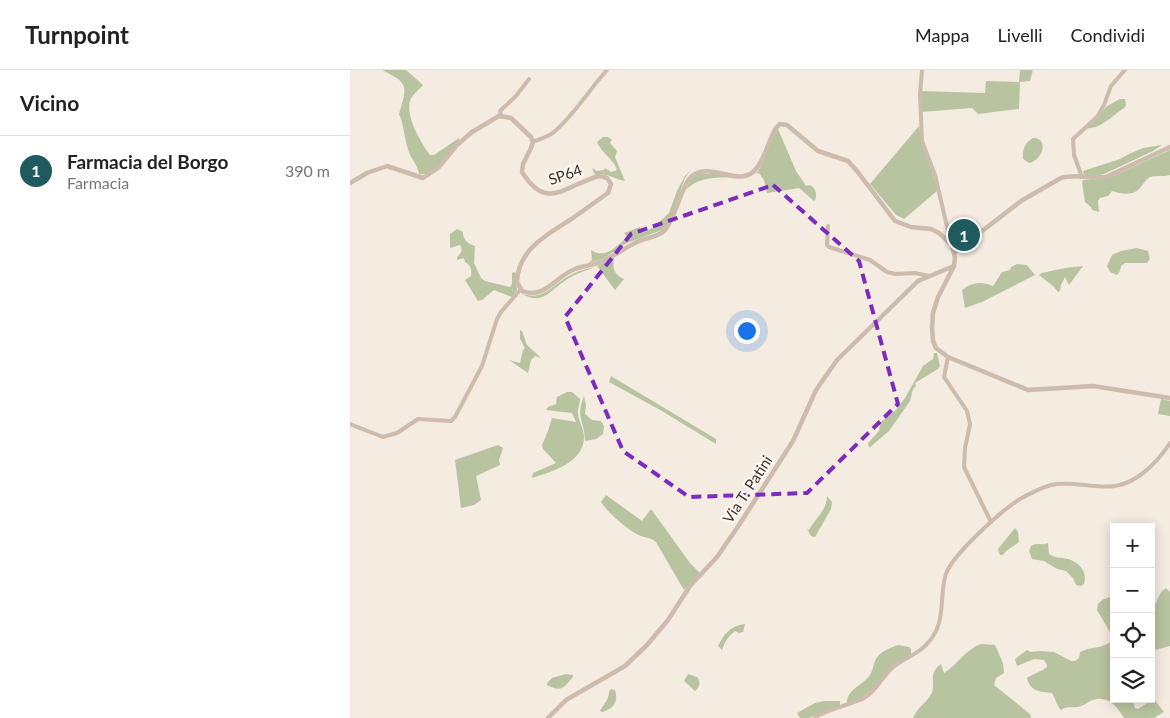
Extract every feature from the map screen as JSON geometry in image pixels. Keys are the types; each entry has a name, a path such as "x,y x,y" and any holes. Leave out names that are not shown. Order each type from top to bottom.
{"street":[{"path":"350,183 367,173 387,166 423,178 438,168 457,145 472,132 500,116 505,116 516,122 528,133 533,142 553,133 574,111 607,70"},
{"path":"922,70 920,94 922,141 935,175 949,235 948,240"},
{"path":"1082,177 1074,155 1073,139 1097,117 1111,86 1125,70"},
{"path":"500,116 500,111 530,79"},
{"path":"350,424 383,437 397,433 418,419 451,421 455,417 482,366 501,312 520,289 528,293 542,292 570,271 598,263 637,242 663,232 670,222 690,177 699,172 742,177 752,174 762,161 774,131 780,124 787,125 818,150 848,161 857,170 895,221 930,229 948,240 954,252 954,266 938,297 933,313 933,341 936,348 948,358 1028,390 1092,386 1170,398"},
{"name":"SP64","path":"520,289 517,277 524,258 537,242 608,193 611,188 610,180 602,176 548,195 538,192 532,187 522,172 533,142"},
{"path":"954,252 1021,201 1053,182 1068,176 1106,177 1170,147"},
{"path":"828,226 827,245 829,247 870,260 887,272 895,274 915,273 929,276"},
{"name":"Via T. Patini","path":"548,718 566,700 625,666 648,645 668,620 690,586 717,557 739,525 793,441 816,390 837,360 918,281 954,266"},
{"path":"948,358 944,376 967,411 970,424 965,448 964,467 991,522"},
{"path":"815,718 819,714 864,698 874,691 892,668 926,646 937,630 942,609 945,578 949,567 991,522 1019,500 1052,485 1116,486 1130,482 1144,472 1164,452 1170,443"}],"highlighted area":[{"path":"773,185 859,261 898,404 807,493 689,497 623,451 565,317 631,234"}],"green space":[{"path":"382,70 406,70 423,85 412,97 409,110 414,127 430,155 434,155 459,138 459,141 433,171 427,174 419,174 407,145 399,114 404,97 404,86 397,78"},
{"path":"1020,70 1033,70 1030,81 1020,82 1019,109 978,114 972,108 921,112 920,91 985,93 986,81 1019,82"},
{"path":"1120,99 1125,99 1126,105 1124,108 1096,127 1086,128 1107,106"},
{"path":"919,126 937,191 904,219 896,215 870,184"},
{"path":"778,129 796,171 806,186 810,185 815,190 816,197 814,201 799,188 767,193 764,180 759,173 756,174"},
{"path":"603,137 608,137 612,140 610,143 617,151 615,157 625,181 606,175 595,175 592,168 597,171 604,170 605,168 611,172 617,170 597,142"},
{"path":"1033,138 1038,139 1043,145 1038,158 1029,163 1023,159 1023,152 1026,144"},
{"path":"1162,145 1104,174 1097,176 1084,175 1083,171 1120,159 1143,148"},
{"path":"1170,150 1170,175 1150,177 1139,189 1130,194 1112,191 1108,196 1100,198 1098,201 1099,212 1092,210 1085,202 1083,180 1111,177"},
{"path":"692,169 685,178 669,222 662,230 627,243 604,258 587,264 592,260 591,250 605,253 614,249 627,237 624,233 640,227 645,232 654,227 669,213 677,191 685,176"},
{"path":"698,174 737,177 704,180 697,182 687,189 689,181"},
{"path":"457,229 463,232 466,241 475,246 474,263 481,278 485,281 510,287 512,284 512,273 516,273 517,290 512,297 494,290 478,301 465,280 471,276 470,266 465,262 464,258 457,260 461,250 460,245 450,248 450,234"},
{"path":"1137,248 1148,251 1150,259 1147,263 1125,263 1121,266 1117,275 1110,272 1107,266 1112,255"},
{"path":"614,258 614,270 624,279 615,290 597,266"},
{"path":"1017,264 1027,265 1035,275 982,302 965,308 962,290 969,285 977,283 993,286 1002,272 1010,270 1011,267"},
{"path":"1083,266 1069,285 1065,277 1058,292 1039,275 1065,268"},
{"path":"595,267 569,278 550,293 540,298 528,297 520,293 535,296 541,294 572,274"},
{"path":"520,330 527,345 541,358 535,356 531,360 528,373 509,360 520,363 525,348 520,339"},
{"path":"934,353 937,353 940,366 938,369 915,383 916,386 913,389 910,401 889,431 869,448 868,443 879,431 880,423 896,410 923,366 933,359"},
{"path":"611,376 716,439 716,444 609,382"},
{"path":"567,392 572,392 580,399 578,412 584,434 583,446 573,460 548,473 532,478 533,473 556,463 543,449 542,445 552,418 576,422 572,413 546,410 548,407 556,404 557,397"},
{"path":"584,396 585,414 592,420 601,421 604,426 603,434 596,439 585,441 580,415"},
{"path":"1161,399 1170,401 1170,416 1158,414"},
{"path":"498,445 503,448 499,460 500,465 476,476 481,500 474,505 461,508 455,460"},
{"path":"606,495 642,521 651,509 690,563 700,573 684,590 656,542 636,534 613,516 601,502"},
{"path":"827,496 832,502 831,509 815,537 811,536 807,529 809,530 823,510"},
{"path":"1015,528 1018,532 1019,542 1003,555 1000,555 998,549"},
{"path":"1048,543 1049,554 1054,557 1072,560 1082,568 1085,575 1084,584 1081,586 1076,585 1073,578 1066,571 1057,569 1044,561 1032,559 1029,551 1031,546"},
{"path":"1166,588 1170,592 1170,646 1155,650 1155,605 1161,592"},
{"path":"1110,597 1110,632 1097,610 1098,604"},
{"path":"745,624 743,632 735,631 727,639 722,650 718,646 728,631 735,626"},
{"path":"1109,643 1110,702 1103,699 1092,700 1081,706 1061,710 1052,693 1036,690 1028,682 1027,678 1047,667 1044,660 1034,659 1017,666 1015,659 1027,650 1031,652 1054,652 1071,661 1075,661 1079,658 1080,652"},
{"path":"981,644 995,645 1003,663 1004,673 996,678 994,685 1030,714 1031,718 913,718 932,692 933,676 937,668 941,664 944,673 971,649"},
{"path":"898,645 909,647 911,654 893,665 876,687 847,705 849,695 870,675 878,656"},
{"path":"566,674 573,675 573,677 562,688 556,689 547,685 552,678"},
{"path":"688,674 697,677 699,681 699,686 695,691 684,681"},
{"path":"611,689 615,690 616,701 612,707 602,712 600,711"},
{"path":"1155,700 1164,712 1154,718 1124,718 1112,703 1133,703 1135,708 1138,709 1148,703 1155,703"},
{"path":"840,701 840,707 809,718 800,718 797,713 815,703"}],"place":[{"name":"Farmacia del Borgo","path":"964,235"}]}
